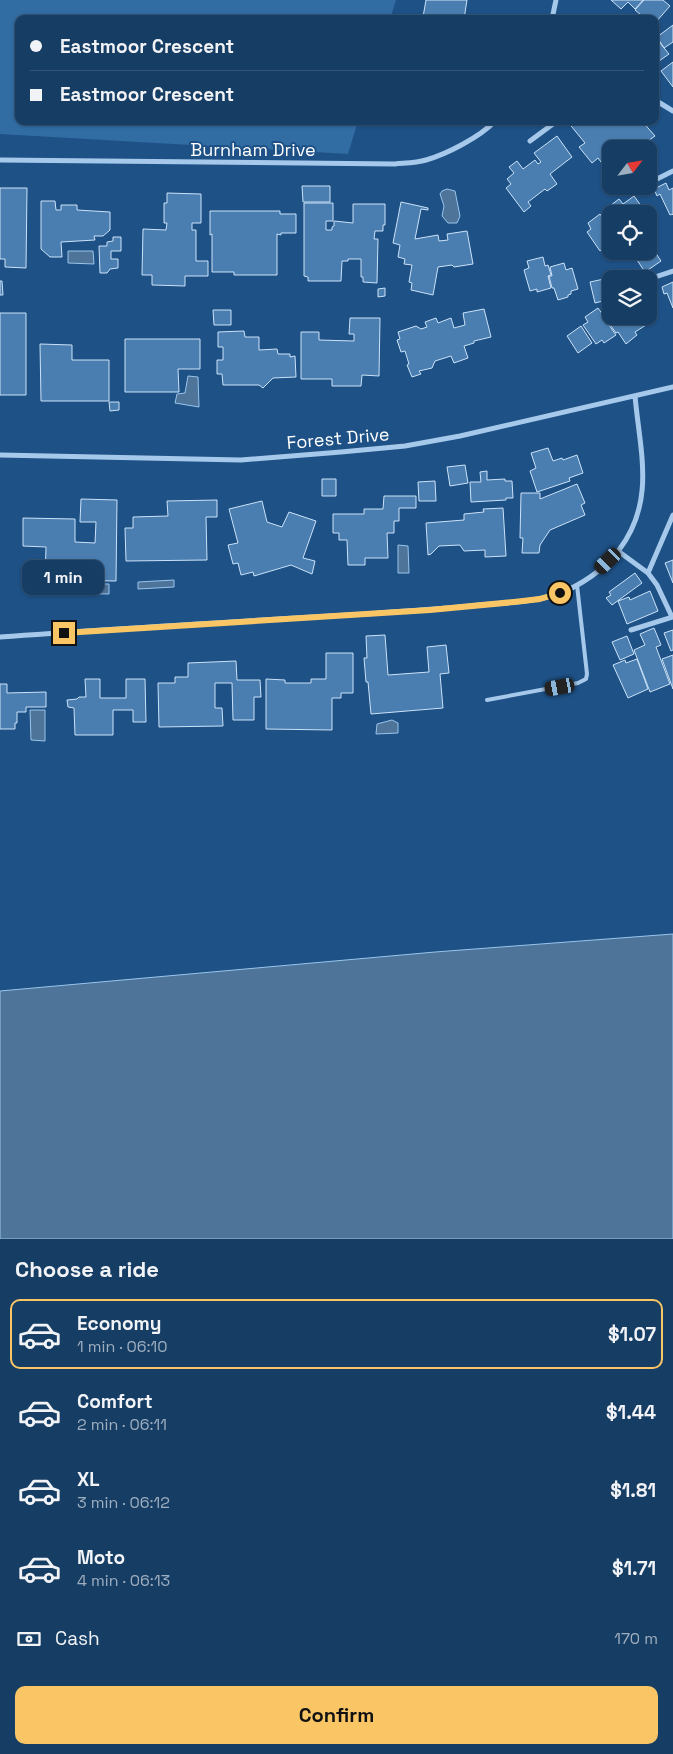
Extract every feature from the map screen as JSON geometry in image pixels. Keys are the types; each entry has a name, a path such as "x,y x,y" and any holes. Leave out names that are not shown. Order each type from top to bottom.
{"street":[{"path":"553,15 556,0"},
{"path":"659,102 673,111"},
{"name":"Burnham Drive","path":"0,160 395,164 426,160 460,145 491,125"},
{"path":"530,141 552,125"},
{"path":"658,178 673,171"},
{"path":"657,276 673,271"},
{"name":"Forest Drive","path":"0,455 241,460 405,446 460,436 673,387"},
{"path":"0,636 430,610 540,599 560,593 577,585 598,571 618,551 634,528 643,490 643,462 635,396"},
{"path":"648,573 673,515"},
{"path":"618,551 648,573 657,585 673,617 632,630"}],"lane":[{"path":"487,700 586,680 587,674 577,585"}],"shaded area":[{"path":"0,0 396,0 391,15 15,15 15,125 357,125 348,154 0,134"},
{"path":"447,189 455,191 460,216 457,223 448,223 442,216 444,206 440,194"},
{"path":"68,251 93,251 94,264 68,263"},
{"path":"188,376 198,377 199,407 175,403 177,394 185,393"},
{"path":"398,545 408,546 409,573 398,573"},
{"path":"174,580 174,587 138,589 138,582"},
{"path":"47,583 109,584 109,594 47,593"},
{"path":"30,710 45,710 45,741 31,740"},
{"path":"392,720 398,723 398,733 376,734 377,724"},
{"path":"673,934 673,1239 0,1239 0,991 435,952"}],"building":[{"path":"426,0 467,0 465,15 423,15"},
{"path":"611,0 643,0 635,9 628,2 621,9"},
{"path":"644,0 663,0 670,6 659,18 659,15 641,15 635,10"},
{"path":"673,25 673,42 664,48 659,40 659,36"},
{"path":"659,42 669,54 659,61"},
{"path":"673,62 673,87 661,71"},
{"path":"570,125 645,125 655,136 649,140 602,140 602,163 598,158 592,163 579,147 585,143"},
{"path":"557,136 572,157 550,174 557,184 547,191 545,189 528,202 531,206 524,212 506,188 511,184 507,179 514,173 509,167 517,161 523,169 535,160 538,164 541,162 534,153"},
{"path":"666,183 669,190 673,188 673,215 670,215 660,194 657,196 658,187"},
{"path":"302,186 330,186 330,202 303,202"},
{"path":"0,188 27,188 26,268 5,267 5,259 0,259"},
{"path":"167,193 201,194 201,223 192,223 192,230 196,230 196,261 208,261 208,276 185,276 185,286 152,285 152,275 142,275 143,229 166,230 167,223 164,223 164,203 167,203"},
{"path":"634,196 640,205 611,205 619,199 623,204"},
{"path":"41,201 55,201 56,210 61,210 61,205 77,205 77,210 110,212 110,230 103,236 94,236 95,240 61,242 62,257 50,257 41,249"},
{"path":"401,202 428,208 428,210 421,209 415,239 438,235 439,241 448,240 447,234 467,231 473,264 438,267 433,295 411,290 412,283 409,282 412,265 404,264 405,259 398,257 400,245 393,243"},
{"path":"304,203 333,203 333,221 326,221 326,230 332,230 334,221 353,223 353,204 385,204 385,225 383,225 383,231 375,231 374,239 378,239 377,283 363,282 363,277 361,277 361,259 342,261 341,281 308,281 308,277 304,276"},
{"path":"210,211 280,211 280,214 296,214 296,233 277,234 277,275 234,275 234,272 212,272"},
{"path":"600,214 602,217 602,249 600,251 587,232 591,229 588,223"},
{"path":"113,237 121,237 121,251 111,251 111,259 118,259 118,268 110,269 107,273 100,273 99,246 107,246 107,242 113,241"},
{"path":"657,255 661,261 648,270 644,270 637,260 657,260"},
{"path":"543,257 545,266 548,265 551,275 548,276 551,288 537,292 537,289 530,291 524,270 529,268 527,261"},
{"path":"564,263 566,270 572,268 578,289 571,291 568,297 558,300 549,276 552,276 550,267"},
{"path":"602,279 602,301 595,303 590,282"},
{"path":"0,281 2,281 3,295 0,295"},
{"path":"673,282 673,308 667,293 664,294 662,287"},
{"path":"385,288 385,296 378,297 378,289"},
{"path":"598,308 602,314 602,325 609,325 616,335 604,343 602,340 596,344 583,325 588,322 585,317"},
{"path":"484,309 491,337 474,341 474,343 464,346 468,358 454,363 451,356 435,361 432,368 419,371 421,374 412,377 407,365 409,364 405,351 401,352 397,340 400,339 398,332 416,326 421,329 427,327 425,322 436,318 438,323 451,318 454,328 465,325 463,313"},
{"path":"213,310 231,310 231,325 214,325"},
{"path":"0,313 26,313 26,395 0,395"},
{"path":"350,318 380,318 379,376 362,375 361,386 332,386 332,379 301,379 301,332 319,332 319,340 354,341 354,334 349,334"},
{"path":"646,325 635,332 637,335 626,344 618,332 616,333 611,326"},
{"path":"581,326 592,343 578,353 567,336"},
{"path":"244,331 245,337 259,337 259,350 277,349 278,354 290,354 290,357 295,356 296,377 273,378 263,388 259,385 223,385 222,374 217,374 217,360 223,360 223,347 218,347 218,332"},
{"path":"125,339 200,339 200,369 178,369 179,392 125,392"},
{"path":"40,344 72,345 72,360 109,360 109,401 41,401"},
{"path":"109,402 119,402 119,410 110,411"},
{"path":"548,448 553,461 577,455 583,473 569,478 570,481 537,492 530,471 536,468 531,453"},
{"path":"465,465 468,483 450,486 447,467"},
{"path":"487,471 487,480 505,479 505,481 512,481 513,498 471,502 470,482 481,482 480,472"},
{"path":"322,479 336,479 336,496 322,496"},
{"path":"435,481 436,501 419,501 418,482"},
{"path":"577,484 585,503 581,505 585,515 550,530 540,545 539,553 522,553 523,538 520,538 521,493 540,493 540,499"},
{"path":"384,496 416,496 416,508 399,508 399,521 394,521 394,533 387,533 388,558 365,558 365,565 348,565 347,540 339,540 339,533 333,533 333,514 364,514 364,509 383,509"},
{"path":"81,499 117,500 116,581 45,580 46,547 23,546 23,518 75,519 75,542 95,543 96,522 80,522"},
{"path":"217,500 217,517 206,517 207,560 126,561 125,528 133,528 133,517 168,516 167,501"},
{"path":"262,501 267,522 282,527 289,512 316,521 303,558 315,561 312,574 291,565 254,576 253,572 241,575 238,563 233,564 228,545 238,543 229,509"},
{"path":"503,508 506,556 485,557 485,550 464,551 460,545 439,546 428,555 426,523 464,520 464,514 484,512 483,509"},
{"path":"673,560 673,583 665,563"},
{"path":"635,573 642,583 612,605 606,598 611,595 609,592"},
{"path":"650,591 658,611 627,624 618,601 629,597 630,600"},
{"path":"654,628 661,645 656,647 670,684 650,692 634,650 645,645 640,634"},
{"path":"673,630 673,650 671,651 664,633"},
{"path":"385,635 388,675 429,672 427,647 446,645 449,673 440,674 443,708 371,714 364,658 367,658 366,636"},
{"path":"627,636 634,654 620,660 612,642"},
{"path":"326,653 353,653 353,693 341,693 341,698 332,698 332,730 266,729 266,679 285,680 285,683 311,683 311,679 326,679"},
{"path":"673,655 673,689 662,659"},
{"path":"637,659 648,689 628,698 613,665 625,660 626,663"},
{"path":"236,661 237,680 260,680 261,697 254,697 254,720 233,720 232,683 215,683 215,708 222,708 223,726 159,727 158,683 175,683 175,677 188,677 188,663"},
{"path":"85,679 100,679 100,698 126,698 126,679 145,679 146,722 133,722 133,710 113,710 113,735 75,735 74,708 68,707 67,700 86,697"},
{"path":"0,684 7,684 7,693 46,692 46,707 26,707 26,712 17,712 15,729 0,729"}],"route":[{"path":"64,633 430,610 540,599 560,593"}]}
